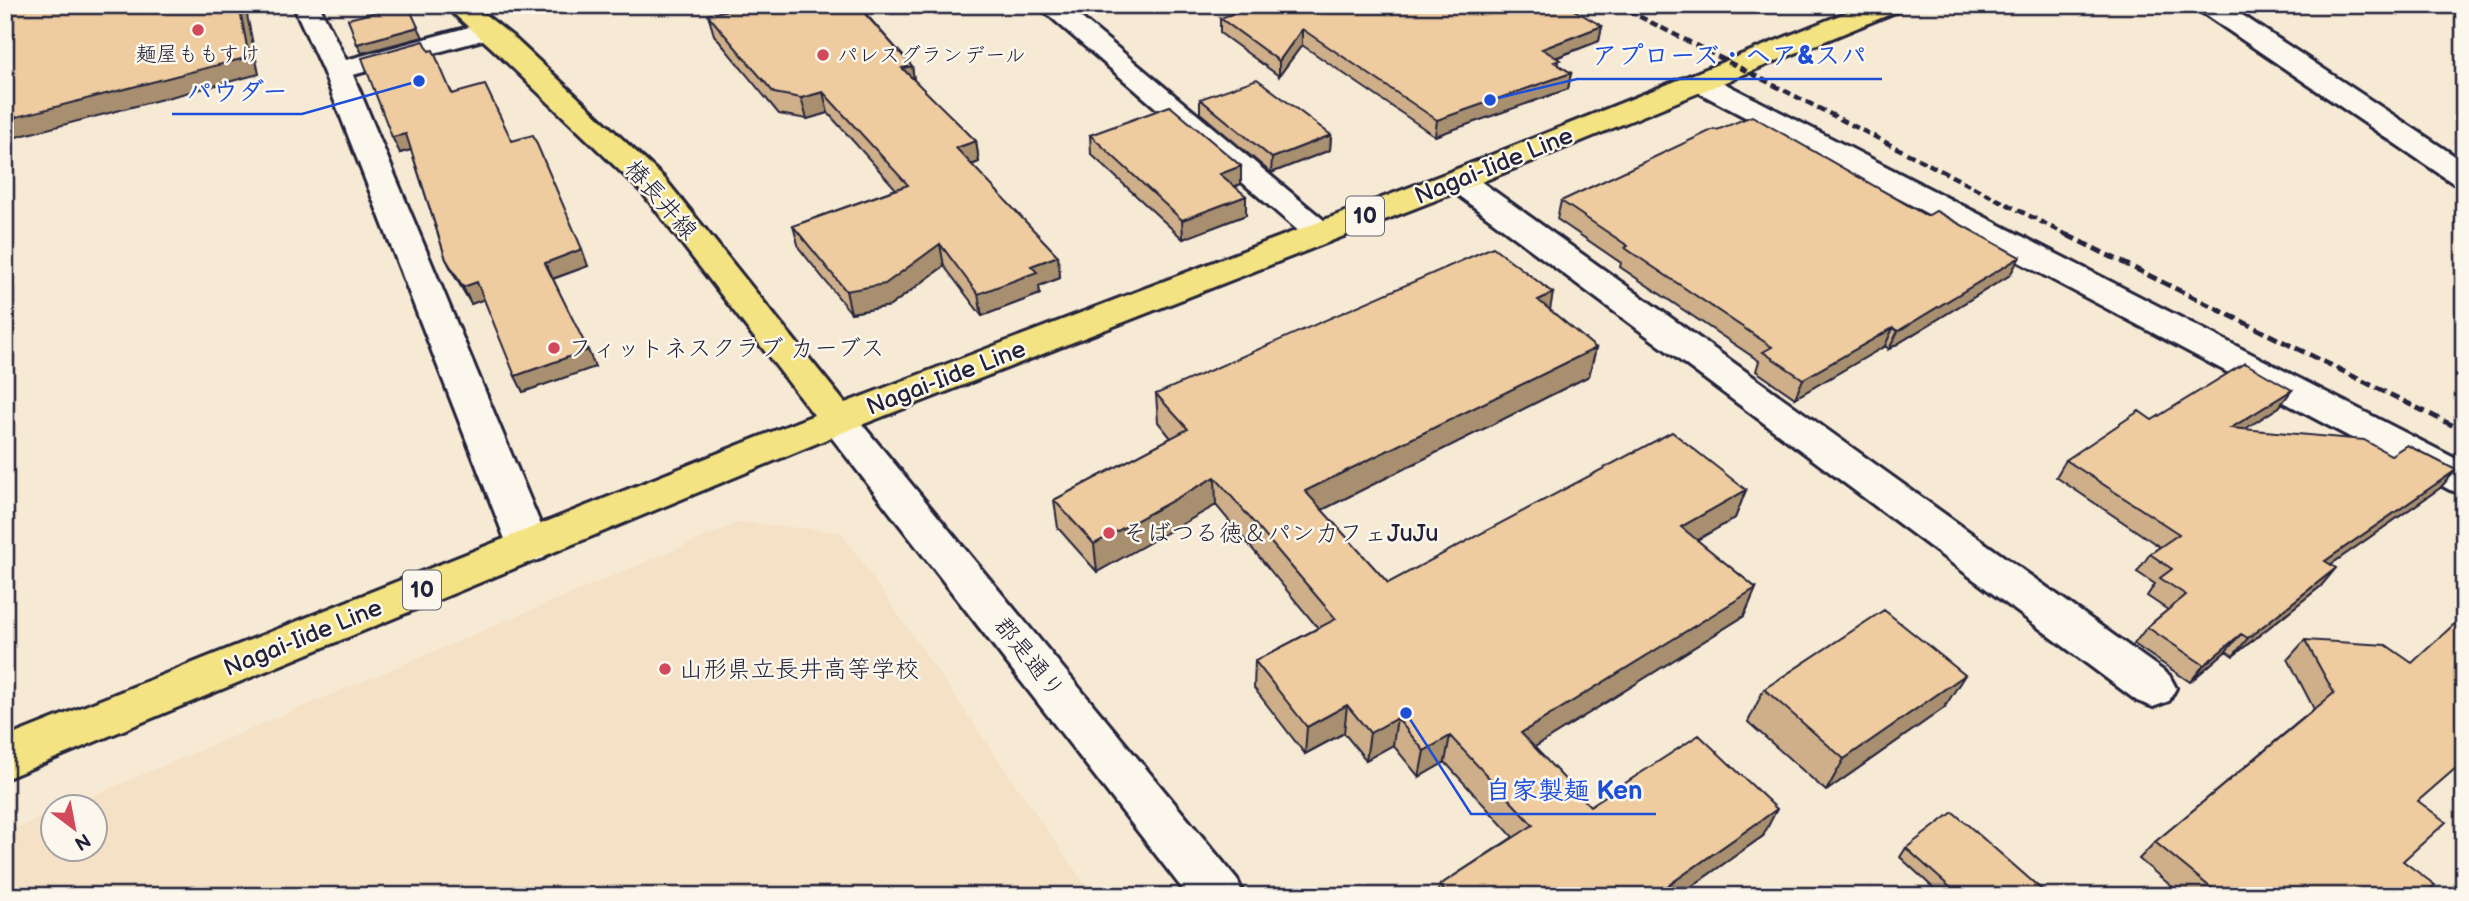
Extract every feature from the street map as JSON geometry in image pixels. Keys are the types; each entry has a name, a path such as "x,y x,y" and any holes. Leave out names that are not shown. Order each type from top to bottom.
{"main road":[{"name":"椿長井線","path":"457,5 488,30 653,186 838,420"},
{"name":"Nagai-Iide Line","path":"5,759 838,420 1458,180 1889,5"}],"street":[{"path":"306,5 337,71 529,547"},
{"path":"1050,5 1320,233"},
{"path":"2209,5 2464,176"},
{"path":"337,71 488,30"},
{"path":"1702,83 2464,480"},
{"path":"1458,180 2153,688"},
{"name":"郡是通り","path":"838,420 1220,896"}],"shaded area":[{"name":"山形県立長井高等学校","path":"740,522 841,532 1093,896 5,896 5,833 38,819 38,862 108,862 108,792 101,792"}],"building":[{"path":"5,5 239,5 249,57 5,120"},
{"path":"408,5 418,27 357,44 348,19"},
{"path":"732,5 857,5 912,66 902,68 976,141 956,148 1058,256 1031,266 1037,272 978,294 940,244 885,284 846,291 793,226 908,185 823,92 801,98 774,93 708,15 735,8"},
{"path":"1258,5 1565,5 1602,26 1542,49 1560,60 1554,62 1571,73 1437,120 1302,29 1279,61 1220,18"},
{"path":"424,41 429,51 433,50 452,94 485,85 512,141 533,135 582,249 545,263 588,350 515,376 477,282 463,287 446,259 406,134 392,137 362,58"},
{"path":"1257,79 1331,135 1272,158 1200,99"},
{"path":"1170,106 1241,166 1220,174 1246,196 1182,220 1090,135"},
{"path":"1752,116 1927,216 1936,211 2020,257 1898,331 1893,328 1803,379 1763,352 1772,347 1625,248 1628,246 1561,201 1714,129"},
{"path":"1493,247 1553,293 1538,300 1596,348 1305,491 1388,583 1672,432 1746,490 1681,527 1756,588 1521,733 1590,806 1699,735 1777,809 1666,887 1674,896 1448,896 1440,885 1533,825 1450,736 1424,751 1397,718 1370,733 1347,705 1307,727 1255,661 1336,619 1215,477 1094,544 1054,500 1188,429 1156,394"},
{"path":"2245,363 2292,390 2231,428 2364,440 2391,455 2407,445 2456,470 2325,561 2336,568 2248,638 2241,634 2204,665 2147,627 2186,595 2160,578 2172,569 2150,554 2179,534 2066,460 2139,411 2152,420"},
{"path":"1884,610 1965,675 1844,759 1764,689"},
{"path":"2464,615 2464,761 2418,801 2446,822 2403,861 2435,885 2423,896 2221,896 2155,842 2334,693 2305,640 2386,645 2412,663"},
{"path":"1953,812 2049,896 1960,896 1906,848"}],"railway":[{"path":"1617,5 2070,236"},
{"path":"2070,236 2464,431"}],"place":[{"name":"麺屋ももすけ","path":"198,30"},
{"name":"パレスグランデール","path":"823,55"},
{"name":"パウダー","path":"419,81"},
{"name":"アプローズ・ヘア&スパ","path":"1490,100"},
{"name":"フィットネスクラブ カーブス","path":"554,348"},
{"name":"そばつる徳＆パンカフェJuJu","path":"1109,533"},
{"name":"山形県立長井高等学校","path":"665,669"},
{"name":"自家製麺 Ken","path":"1406,713"}]}
